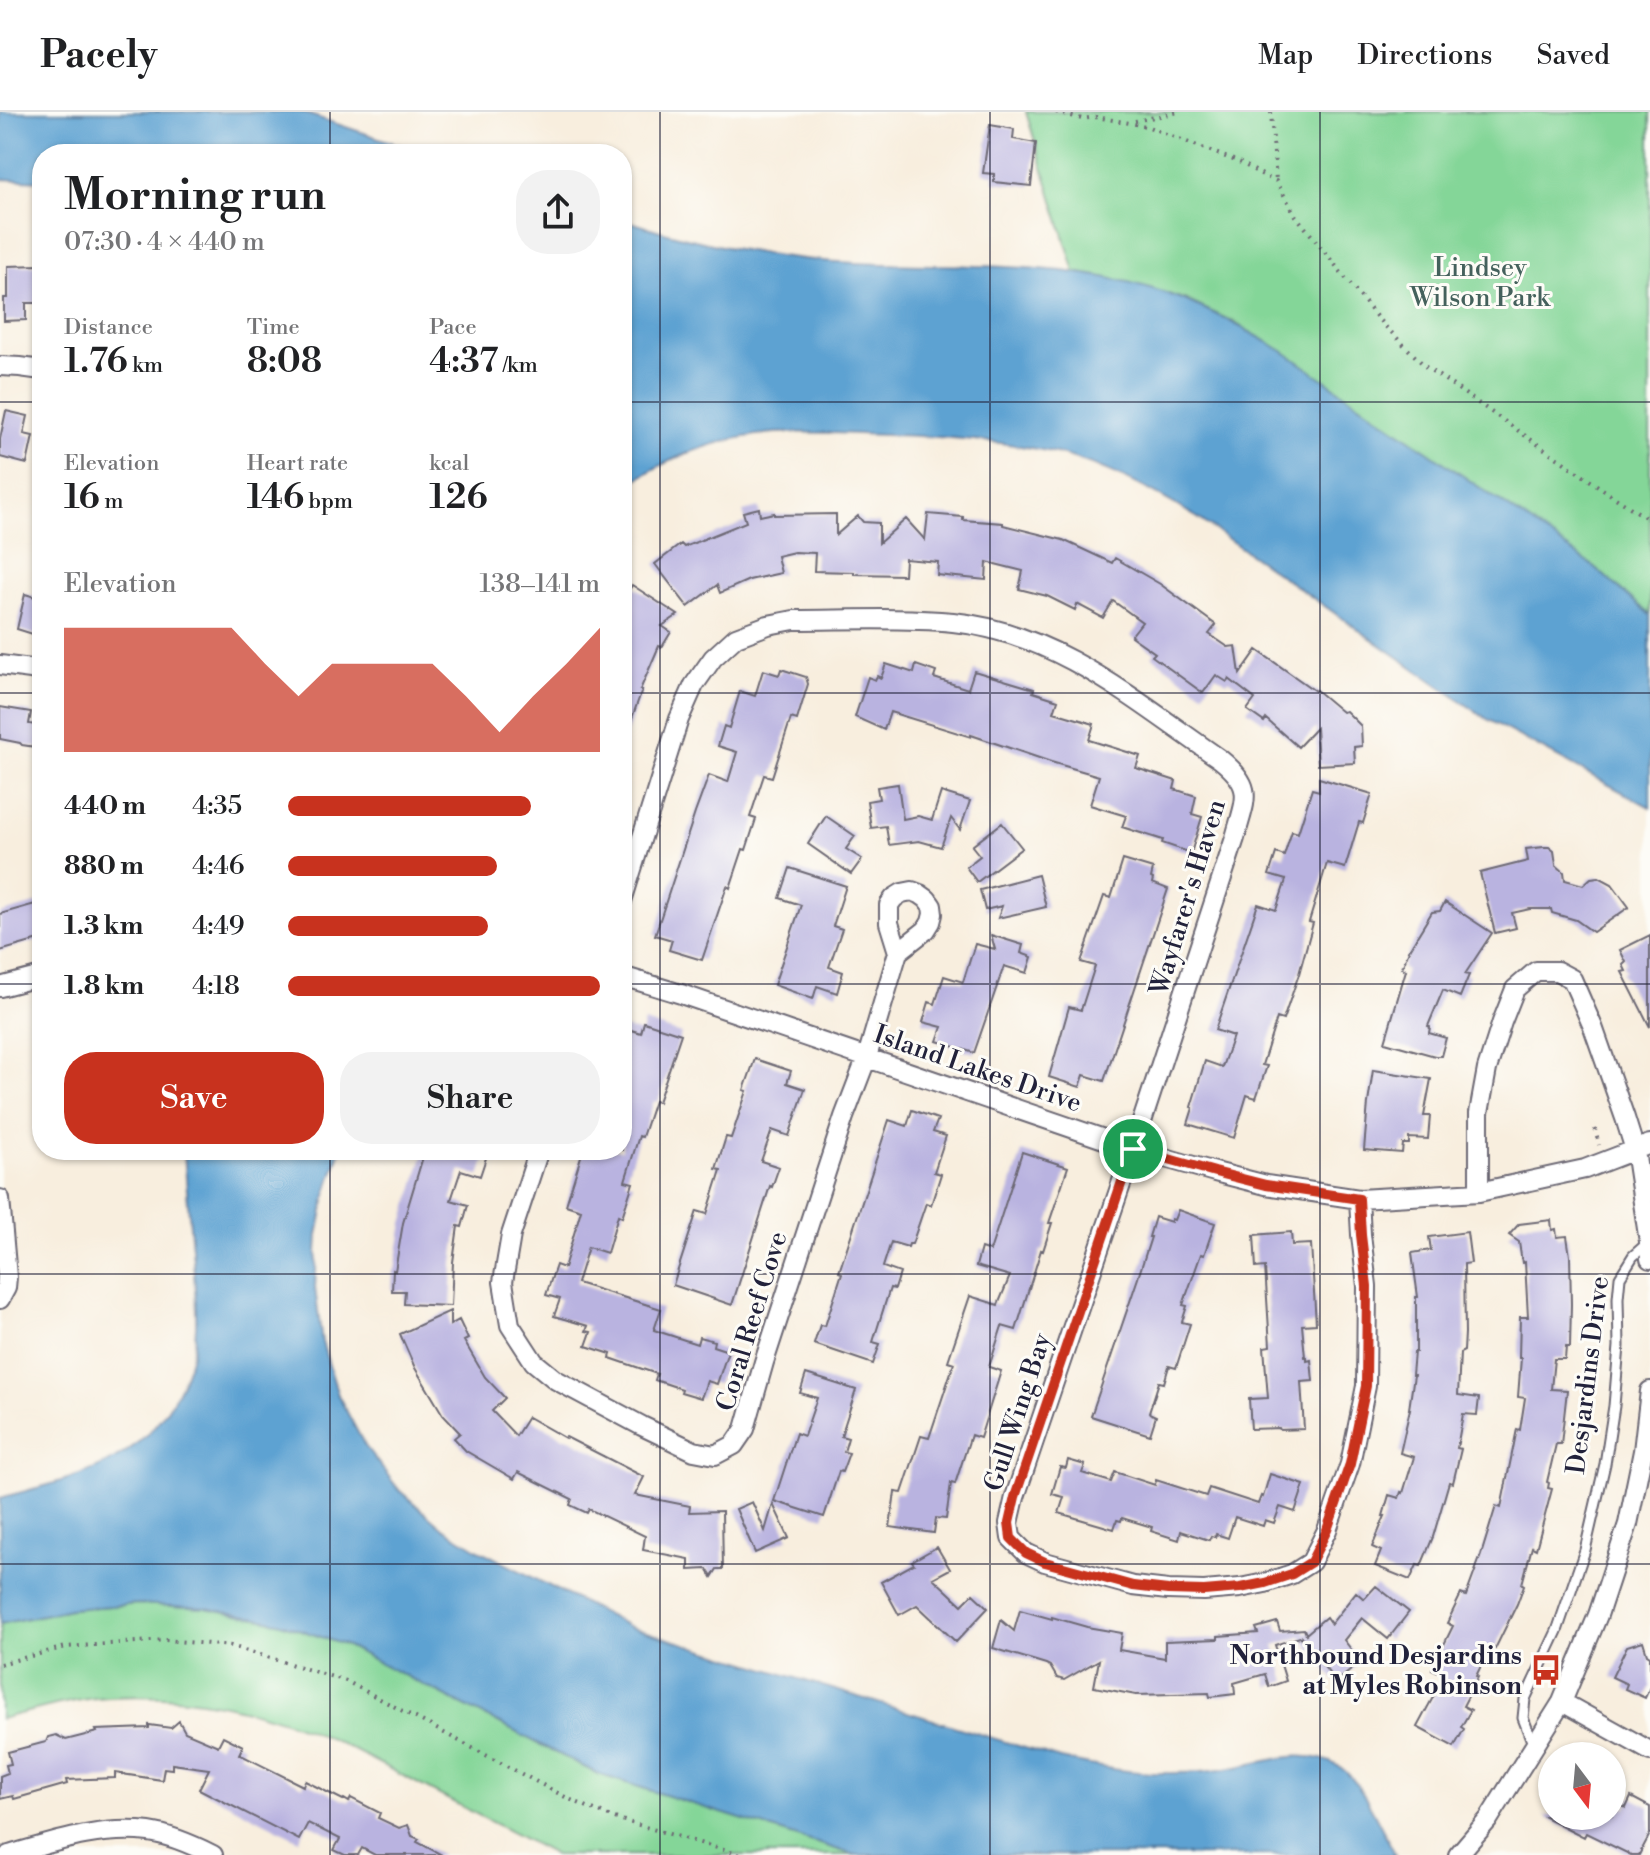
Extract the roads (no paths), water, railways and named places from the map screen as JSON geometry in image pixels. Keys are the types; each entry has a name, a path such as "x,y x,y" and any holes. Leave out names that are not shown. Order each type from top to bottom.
{"street":[{"path":"0,366 32,369"},
{"name":"Wayfarer's Haven","path":"632,869 679,719 694,685 713,658 736,637 768,625 794,620 938,621 983,627 1056,651 1220,759 1243,782 1246,797 1133,1149"},
{"path":"0,665 32,671"},
{"path":"867,1057 898,952"},
{"path":"1479,1192 1479,1113 1487,1069 1515,989 1536,971 1557,971 1572,979 1611,1078 1643,1147 1650,1259"},
{"path":"0,987 32,979"},
{"name":"Island Lakes Drive","path":"632,979 1133,1149 1266,1185 1359,1199 1479,1192 1585,1169 1643,1147"},
{"name":"Coral Reef Cove","path":"536,1160 511,1235 503,1282 510,1325 534,1362 556,1380 694,1451 715,1455 734,1445 745,1429 799,1253 867,1057"},
{"name":"Gull Wing Bay","path":"1133,1149 1020,1482 1009,1523 1011,1538 1026,1553 1045,1562 1133,1586 1204,1591 1240,1588 1292,1574 1311,1562 1327,1530 1350,1464 1366,1386 1367,1286 1359,1199"},
{"path":"0,1199 7,1277 0,1299"},
{"path":"1458,1855 1488,1820 1562,1702 1598,1615 1628,1524 1646,1454 1650,1391"},
{"path":"1562,1702 1650,1751"},
{"path":"9,1855 106,1832 150,1832 193,1845 213,1855"}],"lane":[{"name":"Desjardins Drive","path":"1535,1748 1523,1718 1525,1699 1557,1631 1585,1550 1605,1464 1619,1346 1620,1277 1633,1256 1649,1242"}],"water":[{"path":"0,112 301,112 397,144 32,144 32,181 0,179"},
{"path":"632,222 747,251 798,258 1053,270 1128,282 1169,294 1208,310 1283,351 1593,566 1650,615 1650,807 1487,719 1198,518 1131,481 1078,459 1016,445 929,436 775,433 734,439 695,450 632,483"},
{"path":"185,1160 338,1160 327,1191 318,1235 315,1288 322,1342 338,1395 365,1446 400,1491 443,1528 479,1550 630,1627 1061,1759 1157,1773 1217,1770 1287,1757 1314,1757 1327,1761 1340,1767 1356,1784 1396,1855 855,1855 598,1774 347,1646 278,1622 206,1608 139,1604 70,1609 0,1624 0,1498 88,1472 116,1458 147,1434 172,1402 189,1366 196,1327"}],"place":[{"name":"Northbound Desjardins at Myles Robinson","path":"1546,1670"}],"park label":[{"name":"Lindsey Wilson Park","path":"1480,282"}]}
